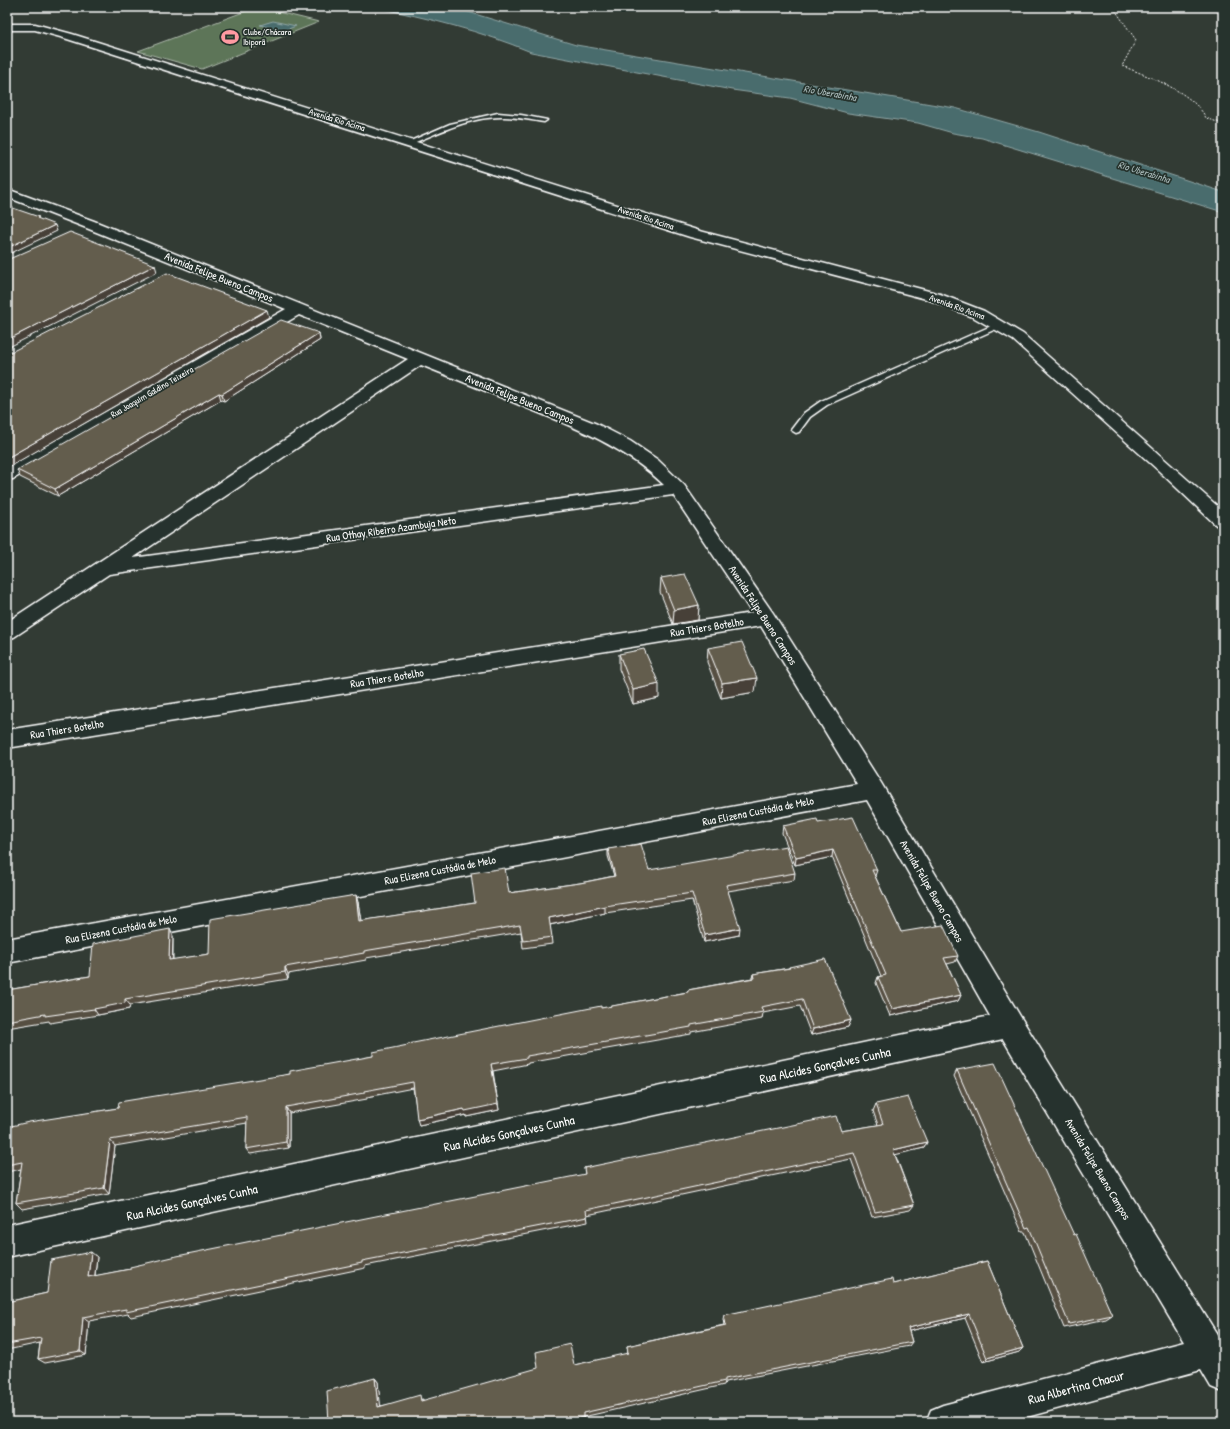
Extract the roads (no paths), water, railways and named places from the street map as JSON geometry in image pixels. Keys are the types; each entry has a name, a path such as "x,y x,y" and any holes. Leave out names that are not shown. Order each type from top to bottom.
{"street":[{"name":"Avenida Rio Acima","path":"7,27 35,27 68,36 695,234 758,252 893,286 946,302 1001,325 1018,337 1165,467 1223,521"},
{"name":"Avenida Felipe Bueno Campos","path":"7,193 179,268 298,309 591,428 624,445 652,464 678,489 766,618 872,790 1010,1025 1216,1363"},
{"name":"Rua Joaquim Galdino Teixeira","path":"7,474 298,309"},
{"path":"7,632 421,358"},
{"name":"Rua Othay Ribeiro Azambuja Neto","path":"104,568 678,489"},
{"name":"Rua Thiers Botelho","path":"7,739 766,618"},
{"name":"Rua Elizena Custódia de Melo","path":"7,951 872,790"},
{"name":"Rua Alcides Gonçalves Cunha","path":"7,1242 1010,1025"},
{"name":"Rua Albertina Chacur","path":"943,1422 1216,1363"}],"lane":[{"path":"409,143 464,122 482,117 499,115 544,120"},
{"path":"796,430 807,415 824,403 1001,325"}],"water":[{"name":"Rio Uberabinha","path":"374,7 452,7 576,45 955,108 1039,132 1223,192 1223,212 982,138 953,133 918,123 848,113 790,98 732,90 531,52 512,44 454,26"},
{"path":"273,21 296,26 283,31 260,25"}],"place":[{"name":"Clube/Chácara Ibiporã","path":"230,37"}]}
